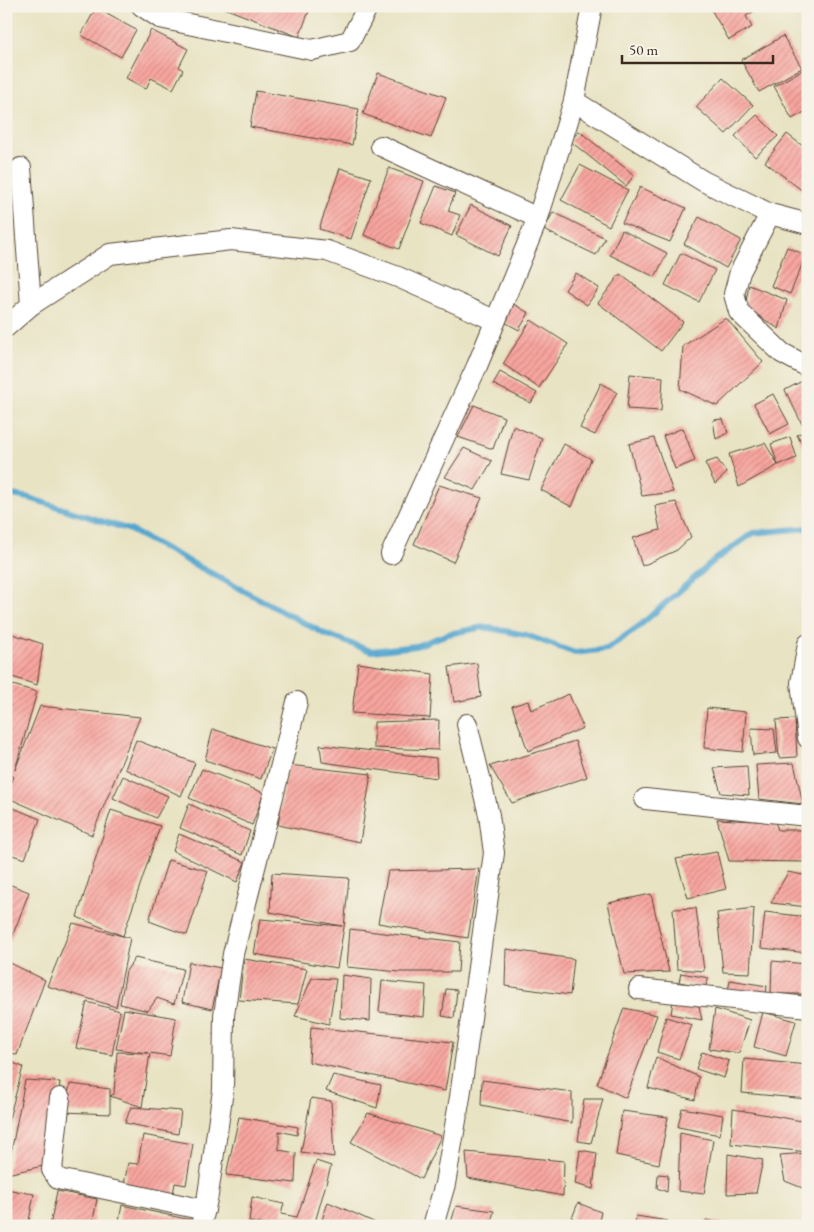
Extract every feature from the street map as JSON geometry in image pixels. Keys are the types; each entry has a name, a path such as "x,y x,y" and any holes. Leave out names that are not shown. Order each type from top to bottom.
{"street":[{"path":"142,6 160,18 312,50 350,41 368,6"},
{"path":"391,554 477,366 494,320 538,218 574,101 592,6"},
{"path":"574,101 703,181 770,214 808,224"},
{"path":"381,146 538,218"},
{"path":"21,168 31,305"},
{"path":"770,214 740,272 734,294 739,312 753,326 782,353 808,367"},
{"path":"6,327 31,305 110,254 231,240 327,251 398,277 494,320"},
{"path":"808,644 800,683 808,738"},
{"path":"60,1098 52,1170 58,1179 203,1218 223,1090 224,1015 233,954 297,702"},
{"path":"433,1226 445,1184 460,1097 494,853 489,815 467,724"},
{"path":"645,799 808,816"},
{"path":"639,989 808,1007"}],"building":[{"path":"219,6 311,6 299,37"},
{"path":"709,6 762,6 746,16 752,27 729,40"},
{"path":"96,8 136,30 121,57 81,35"},
{"path":"151,30 188,49 179,67 183,70 173,89 151,78 146,89 126,78"},
{"path":"783,36 802,68 759,92 741,60"},
{"path":"808,67 808,110 792,119 774,86"},
{"path":"378,73 446,97 431,138 363,114"},
{"path":"723,78 753,105 726,134 696,107"},
{"path":"256,91 359,109 352,145 250,127"},
{"path":"757,115 778,136 755,157 735,136"},
{"path":"579,131 634,175 626,186 570,141"},
{"path":"787,134 808,150 808,195 765,162"},
{"path":"580,165 628,190 609,226 561,200"},
{"path":"340,168 371,178 351,239 319,229"},
{"path":"389,168 424,181 399,249 364,235"},
{"path":"436,186 455,193 448,211 460,215 452,236 421,223"},
{"path":"640,187 686,208 670,242 622,223"},
{"path":"471,205 512,226 498,256 456,235"},
{"path":"553,212 605,238 596,255 544,230"},
{"path":"699,217 741,240 726,268 684,244"},
{"path":"622,230 667,253 655,277 610,255"},
{"path":"787,247 806,255 790,294 771,286"},
{"path":"681,253 715,270 699,302 665,285"},
{"path":"576,273 599,288 587,305 565,290"},
{"path":"620,274 683,322 661,351 598,303"},
{"path":"749,285 787,300 779,329 745,307"},
{"path":"510,302 529,313 519,330 501,320"},
{"path":"726,318 763,362 717,406 680,389 683,346"},
{"path":"531,320 568,344 539,388 503,364"},
{"path":"500,372 537,393 531,403 493,384"},
{"path":"630,374 663,377 661,411 627,409"},
{"path":"808,378 808,421 802,424 785,390"},
{"path":"601,383 617,392 595,435 580,428"},
{"path":"773,394 789,424 770,434 754,404"},
{"path":"474,405 504,417 493,449 458,437"},
{"path":"723,419 728,433 716,439 713,420"},
{"path":"513,426 542,438 529,480 501,474"},
{"path":"683,428 695,461 675,469 663,436"},
{"path":"808,429 808,455 797,435"},
{"path":"790,437 797,458 778,465 771,444"},
{"path":"654,438 673,492 642,496 629,444"},
{"path":"765,443 778,465 739,487 729,454"},
{"path":"564,444 591,459 572,507 541,490"},
{"path":"464,448 492,461 475,490 445,477"},
{"path":"717,459 727,473 715,484 705,463"},
{"path":"439,485 482,498 453,562 414,544"},
{"path":"676,502 691,537 677,550 642,566 633,538 660,530 655,506"},
{"path":"6,632 43,644 37,685 6,675"},
{"path":"358,663 433,674 430,718 352,713"},
{"path":"477,663 481,697 454,702 449,667"},
{"path":"6,683 37,692 15,770 40,706 140,717 92,835 6,797 13,776 6,774"},
{"path":"569,694 583,728 528,751 512,706 528,701 531,710"},
{"path":"707,708 746,712 743,752 704,748"},
{"path":"795,719 797,757 779,758 776,720"},
{"path":"439,720 438,750 374,748 374,722"},
{"path":"751,728 774,729 777,753 753,755"},
{"path":"213,729 272,749 261,779 205,760"},
{"path":"136,740 195,763 181,796 125,769"},
{"path":"575,741 587,777 512,803 490,766"},
{"path":"320,745 436,758 437,778 322,762"},
{"path":"794,763 803,804 759,799 756,765"},
{"path":"288,765 371,774 360,842 278,825"},
{"path":"747,766 749,795 721,793 714,768"},
{"path":"202,769 264,793 252,825 189,798"},
{"path":"123,776 168,796 156,818 113,798"},
{"path":"189,804 250,831 242,855 180,828"},
{"path":"6,805 40,819 25,859 6,853"},
{"path":"111,810 160,826 123,936 77,917"},
{"path":"717,819 775,822 778,830 808,830 808,862 729,861"},
{"path":"179,834 245,862 237,882 173,851"},
{"path":"717,852 726,889 688,898 676,859"},
{"path":"168,860 208,871 187,935 149,921"},
{"path":"479,869 468,938 378,923 388,871"},
{"path":"788,872 808,876 808,907 771,903"},
{"path":"272,873 349,878 344,927 337,968 254,954 260,919 342,926 270,912"},
{"path":"6,883 29,892 11,940 6,939"},
{"path":"651,894 669,972 624,974 608,903"},
{"path":"696,908 704,971 677,969 673,909"},
{"path":"754,908 750,973 723,972 717,913"},
{"path":"765,912 808,917 808,953 761,948"},
{"path":"73,923 130,938 116,1007 47,986"},
{"path":"350,929 460,942 458,972 400,972 347,967"},
{"path":"506,949 574,959 570,995 505,986"},
{"path":"135,958 183,969 174,1004 157,998 148,1011 120,1004 126,971"},
{"path":"244,959 307,969 298,1004 239,1000"},
{"path":"6,961 45,980 17,1055 6,1051"},
{"path":"772,961 808,964 808,994 771,994"},
{"path":"189,962 221,968 212,1009 182,1002"},
{"path":"681,973 709,978 705,987 679,982"},
{"path":"342,975 371,979 370,1021 340,1018"},
{"path":"312,978 336,979 329,1024 295,1016"},
{"path":"730,980 767,986 766,996 728,991"},
{"path":"382,981 426,985 424,1017 379,1012"},
{"path":"446,989 457,990 454,1018 442,1016"},
{"path":"673,1001 699,1006 702,1020 671,1014"},
{"path":"87,1002 120,1011 112,1055 76,1048"},
{"path":"624,1008 657,1015 626,1098 597,1084"},
{"path":"124,1009 176,1018 170,1056 150,1053 142,1107 110,1096 114,1094 117,1052 148,1053 116,1049"},
{"path":"715,1009 750,1020 739,1053 709,1049"},
{"path":"763,1012 796,1021 786,1056 754,1047"},
{"path":"666,1017 692,1025 679,1059 657,1052"},
{"path":"311,1027 453,1042 445,1091 309,1062"},
{"path":"702,1052 729,1061 724,1078 696,1069"},
{"path":"656,1057 699,1077 695,1100 648,1088"},
{"path":"744,1059 808,1065 808,1099 742,1093"},
{"path":"6,1060 23,1067 7,1126 6,1126"},
{"path":"333,1075 381,1085 377,1108 326,1091"},
{"path":"25,1080 60,1082 52,1164 7,1174"},
{"path":"482,1080 572,1092 572,1123 481,1105"},
{"path":"70,1084 110,1089 110,1114 64,1112"},
{"path":"311,1098 331,1101 334,1157 301,1152"},
{"path":"584,1099 603,1099 591,1143 578,1141"},
{"path":"131,1107 181,1111 178,1134 125,1123"},
{"path":"682,1108 723,1115 720,1135 678,1127"},
{"path":"733,1109 808,1122 808,1152 731,1144"},
{"path":"622,1111 668,1117 659,1164 616,1155"},
{"path":"368,1113 441,1136 421,1179 351,1142"},
{"path":"239,1117 298,1127 297,1135 279,1131 279,1150 296,1153 295,1183 226,1175"},
{"path":"680,1133 713,1140 704,1194 678,1191"},
{"path":"143,1135 193,1144 186,1185 175,1183 173,1194 124,1185 128,1163 138,1164"},
{"path":"580,1150 597,1153 593,1189 575,1184"},
{"path":"466,1152 564,1161 563,1196 468,1178"},
{"path":"808,1153 805,1189 785,1181 780,1155"},
{"path":"728,1154 763,1160 756,1193 727,1194"},
{"path":"316,1161 331,1166 314,1226 272,1226 249,1222 252,1197 284,1204 281,1214 297,1217"},
{"path":"658,1174 668,1175 667,1192 657,1188"},
{"path":"6,1189 34,1194 28,1226 6,1226"},
{"path":"57,1191 97,1199 92,1226 50,1226"},
{"path":"328,1202 356,1214 382,1226 320,1226"},
{"path":"578,1203 601,1212 598,1226 582,1226 572,1218"},
{"path":"122,1205 186,1219 203,1220 200,1226 118,1226"},
{"path":"456,1206 494,1211 490,1226 450,1226"},
{"path":"636,1216 668,1221 667,1226 635,1226"},
{"path":"706,1220 732,1225 732,1226 705,1226"},
{"path":"514,1222 559,1224 559,1226 514,1226"}],"waterway":[{"path":"6,494 29,498 130,530 325,634 371,651 416,646 448,634 484,627 526,635 575,653 607,649 638,627 715,560 753,533 808,528"}]}
